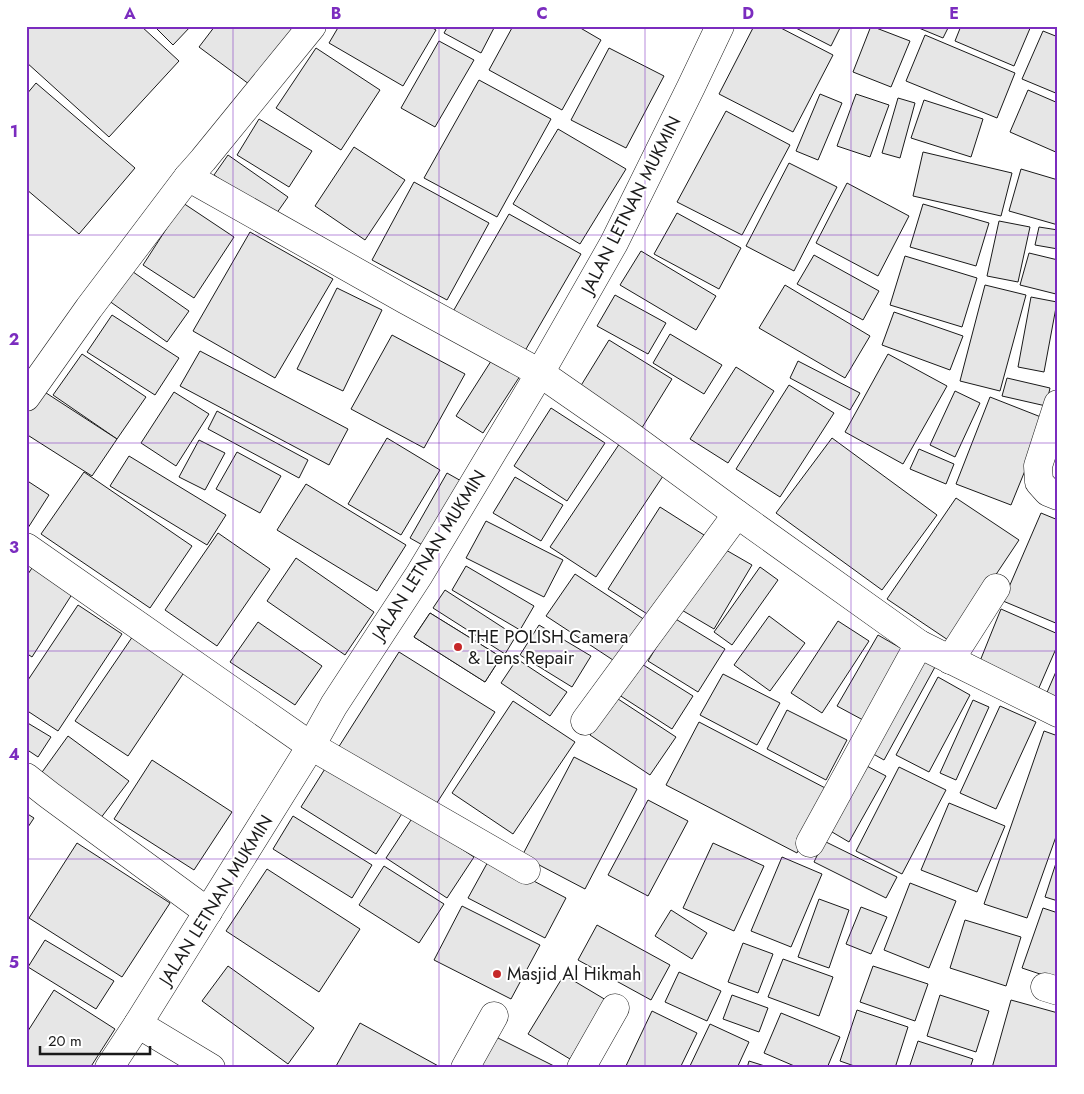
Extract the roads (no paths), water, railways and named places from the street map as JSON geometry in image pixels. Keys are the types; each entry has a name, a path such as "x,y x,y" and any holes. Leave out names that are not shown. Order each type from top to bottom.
{"street":[{"path":"26,397 188,177 312,26"},
{"name":"JALAN LETNAN MUKMIN","path":"109,1068 311,746 334,705 419,575 540,373 614,243 720,26"},
{"path":"188,177 540,373 919,644 1058,713"},
{"path":"1058,404 1038,466 1039,482 1048,492 1058,496"},
{"path":"586,721 737,514"},
{"path":"26,547 311,746 526,870"},
{"path":"950,660 996,588"},
{"path":"810,843 919,644"},
{"path":"26,777 208,912"},
{"path":"581,1068 615,1008"},
{"path":"465,1068 494,1016"},
{"path":"138,1024 211,1068"}],"place":[{"name":"THE POLISH Camera & Lens Repair","path":"458,647"},
{"name":"Masjid Al Hikmah","path":"497,974"}]}
